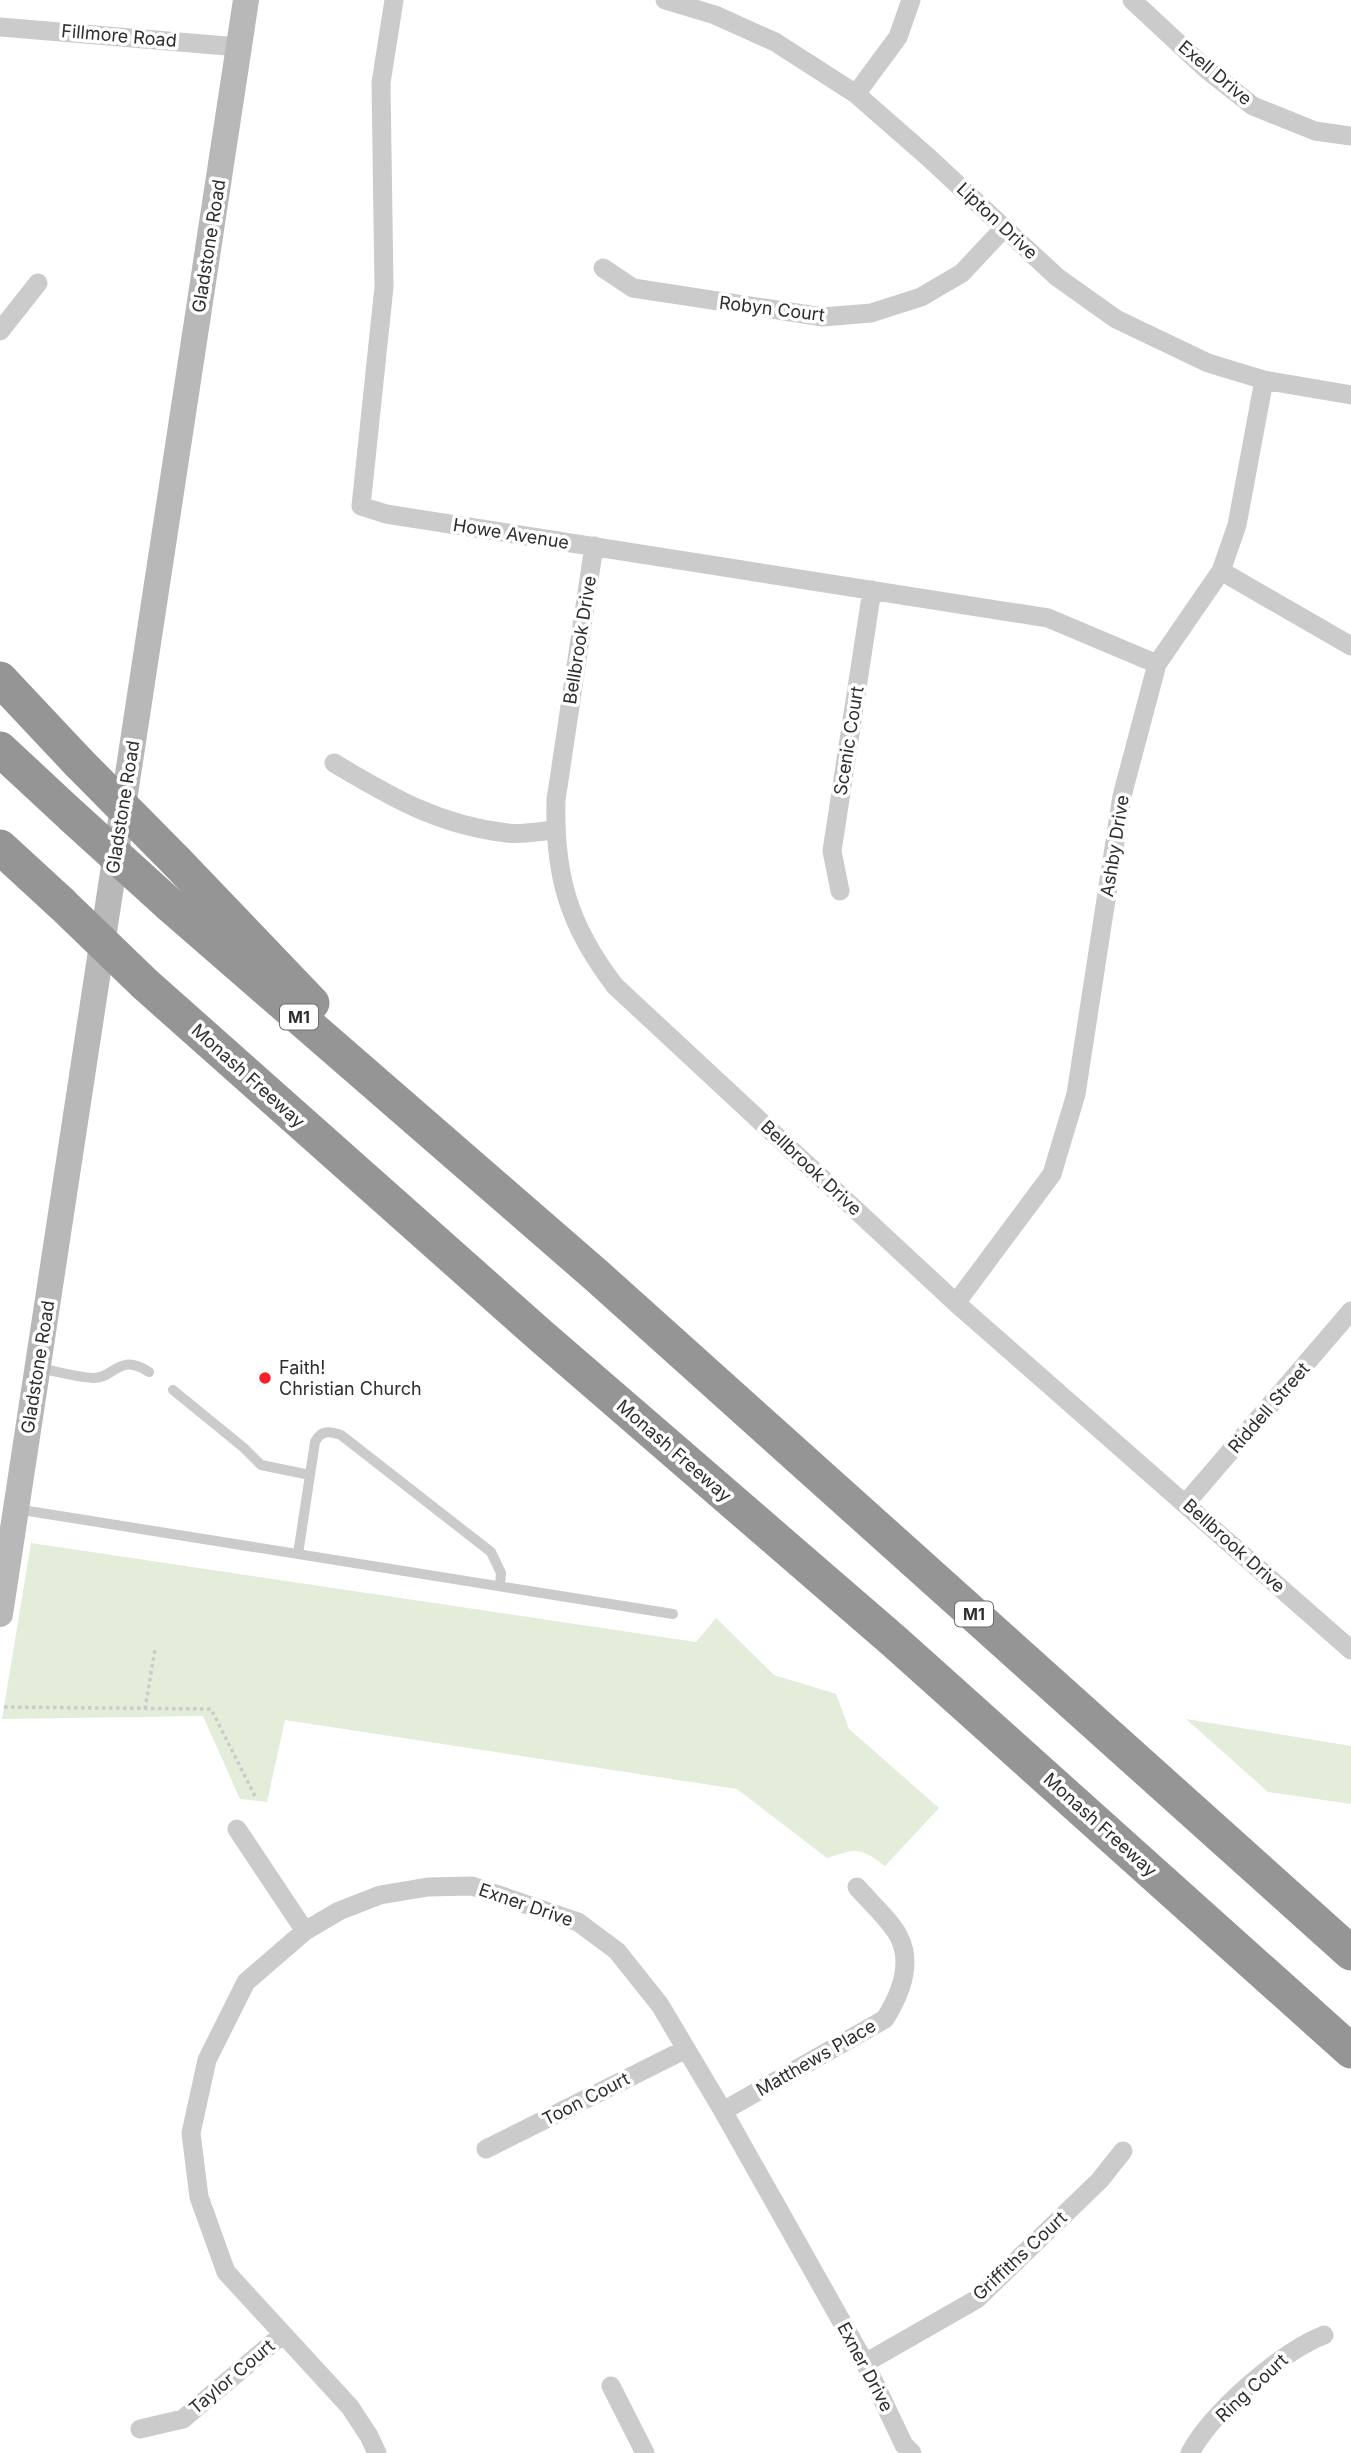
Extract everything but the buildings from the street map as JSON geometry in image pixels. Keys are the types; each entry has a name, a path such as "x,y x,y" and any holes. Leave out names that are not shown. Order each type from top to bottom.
{"highway":[{"path":"0,679 265,952 428,1129"},
{"name":"M1","path":"0,750 170,905 597,1276 1351,1953"},
{"path":"0,847 58,910"},
{"path":"0,875 58,910"},
{"name":"Monash Freeway","path":"58,910 540,1335 895,1642 1351,2051"}],"main road":[{"name":"Gladstone Road","path":"0,1614 246,0"}],"street":[{"name":"Howe Avenue","path":"394,0 381,83 384,287 360,506 386,514 1048,618 1157,664"},
{"name":"Lipton Drive","path":"665,0 715,15 775,42 856,94 929,157 1057,278 1116,319 1208,363 1264,380 1351,395"},
{"path":"856,94 898,37 911,0"},
{"name":"Exell Drive","path":"1132,0 1206,69 1253,106 1315,131 1351,136"},
{"name":"Fillmore Road","path":"0,27 239,47"},
{"name":"Robyn Court","path":"603,268 633,289 823,317 871,313 920,297 962,273 1004,228"},
{"path":"0,331 38,283"},
{"name":"Ashby Drive","path":"956,1303 1052,1174 1076,1094 1122,796 1157,664 1220,570 1237,525 1264,380"},
{"name":"Bellbrook Drive","path":"594,547 556,800 555,830 556,854 564,888 579,932 597,963 615,986 956,1303 1351,1650"},
{"path":"1220,570 1351,646"},
{"name":"Scenic Court","path":"840,891 832,851 872,590"},
{"path":"334,763 398,801 452,823 509,834 555,830"},
{"name":"Riddell Street","path":"1186,1503 1351,1311"},
{"path":"237,1829 305,1931"},
{"name":"Exner Drive","path":"377,2453 369,2435 350,2407 226,2272 198,2197 191,2133 207,2060 246,1982 305,1931 339,1911 380,1895 428,1887 471,1886 578,1922 617,1951 660,2005 865,2363 902,2450"},
{"name":"Matthews Place","path":"723,2111 885,2019 897,2001 903,1981 905,1958 899,1936 857,1888"},
{"name":"Toon Court","path":"485,2149 686,2049"},
{"name":"Griffiths Court","path":"865,2363 977,2299 1100,2180 1123,2151"},
{"name":"Taylor Court","path":"140,2429 183,2419 283,2334"},
{"name":"Ring Court","path":"1191,2453 1203,2434 1242,2392 1282,2357 1304,2343 1324,2335"},
{"path":"611,2386 645,2453"}],"lane":[{"path":"38,1368 94,1378 104,1377 120,1366 135,1366 149,1372"},
{"path":"173,1390 261,1465 310,1475"},
{"path":"298,1554 314,1442 318,1435 324,1432 341,1435 491,1552 501,1573 500,1586"},
{"path":"16,1509 673,1614"}],"path":[{"path":"145,1709 155,1648"},
{"path":"4,1707 211,1709 256,1798"}],"green space":[{"path":"31,1543 696,1642 716,1618 774,1675 836,1694 849,1729 939,1808 885,1866 870,1855 858,1851 827,1858 737,1789 285,1720 267,1802 240,1799 203,1716 2,1719"},
{"path":"1186,1719 1351,1746 1351,1804 1268,1792"}],"place":[{"name":"Faith! Christian Church","path":"265,1378"}]}
